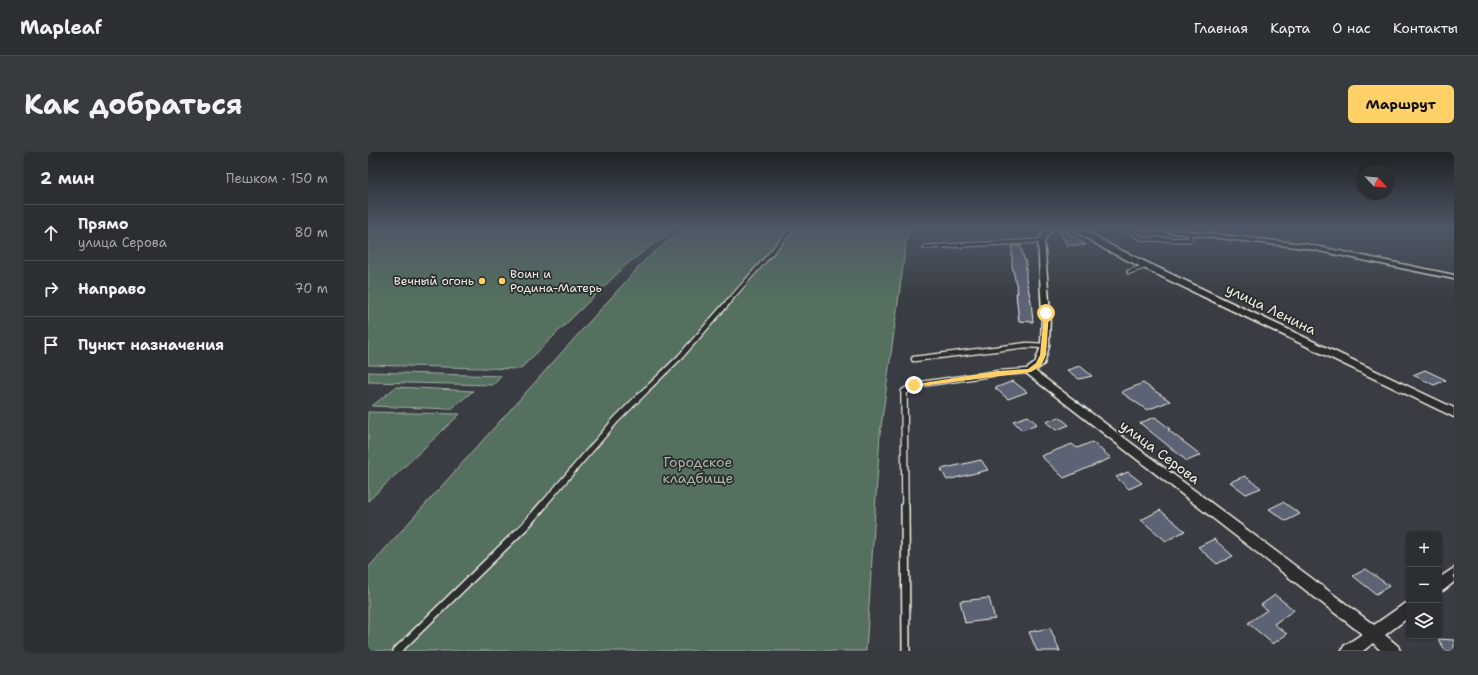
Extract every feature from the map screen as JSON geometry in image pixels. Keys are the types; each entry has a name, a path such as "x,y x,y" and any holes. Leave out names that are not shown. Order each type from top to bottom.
{"street":[{"path":"1029,371 1039,364 1045,346 1046,313 1041,252"},
{"name":"улица Ленина","path":"1118,252 1454,413"},
{"path":"1335,252 1454,277"},
{"name":"улица Серова","path":"1029,371 1375,635 1392,651"},
{"path":"1442,584 1454,574"},
{"path":"1350,651 1375,635 1406,610"}],"lane":[{"path":"397,651 525,526 616,420 680,357 772,252"},
{"path":"1129,272 1146,266"},
{"path":"914,359 1027,345 1045,346"},
{"path":"906,651 904,392 914,385 998,373 1029,371"}],"green space":[{"path":"368,252 642,252 627,264 520,369 368,365"},
{"name":"Городское кладбище","path":"655,252 905,252 880,434 866,651 368,651 368,568 645,260"},
{"path":"368,372 502,376 493,385 368,382"},
{"path":"396,387 473,391 451,409 372,406"},
{"path":"368,412 460,414 368,501"}],"building":[{"path":"1012,252 1022,252 1024,260 1026,260 1026,279 1031,301 1033,322 1019,321 1016,293 1018,293 1012,266"},
{"path":"1080,366 1092,376 1079,379 1067,370"},
{"path":"1425,370 1446,380 1434,385 1413,375"},
{"path":"1013,381 1027,392 1008,399 995,388"},
{"path":"1143,383 1170,401 1147,410 1121,392"},
{"path":"1028,416 1037,424 1022,430 1013,421"},
{"path":"1059,417 1069,425 1056,430 1046,422"},
{"path":"1155,417 1170,429 1168,430 1201,455 1187,461 1140,423"},
{"path":"1092,442 1111,458 1064,478 1041,456 1072,444 1077,448"},
{"path":"981,460 988,470 947,480 941,469"},
{"path":"1128,472 1142,483 1129,489 1116,477"},
{"path":"1245,476 1261,488 1246,494 1230,482"},
{"path":"1283,502 1300,514 1286,521 1269,509"},
{"path":"1160,510 1185,531 1166,541 1141,520"},
{"path":"1214,539 1233,556 1217,564 1198,547"},
{"path":"1366,569 1389,586 1376,594 1353,576"},
{"path":"1275,595 1294,610 1274,624 1287,634 1273,644 1248,623 1267,610 1261,605"},
{"path":"989,598 995,619 965,623 960,601"},
{"path":"1050,628 1060,651 1037,651 1029,632"},
{"path":"1438,639 1454,640 1454,651 1446,651"}],"place":[{"name":"Вечный огонь","path":"482,281"},
{"name":"Воин и Родина-Матерь","path":"502,281"}],"route":[{"path":"914,385 998,373 1029,371 1039,364 1043,355 1045,346 1046,313"}]}
